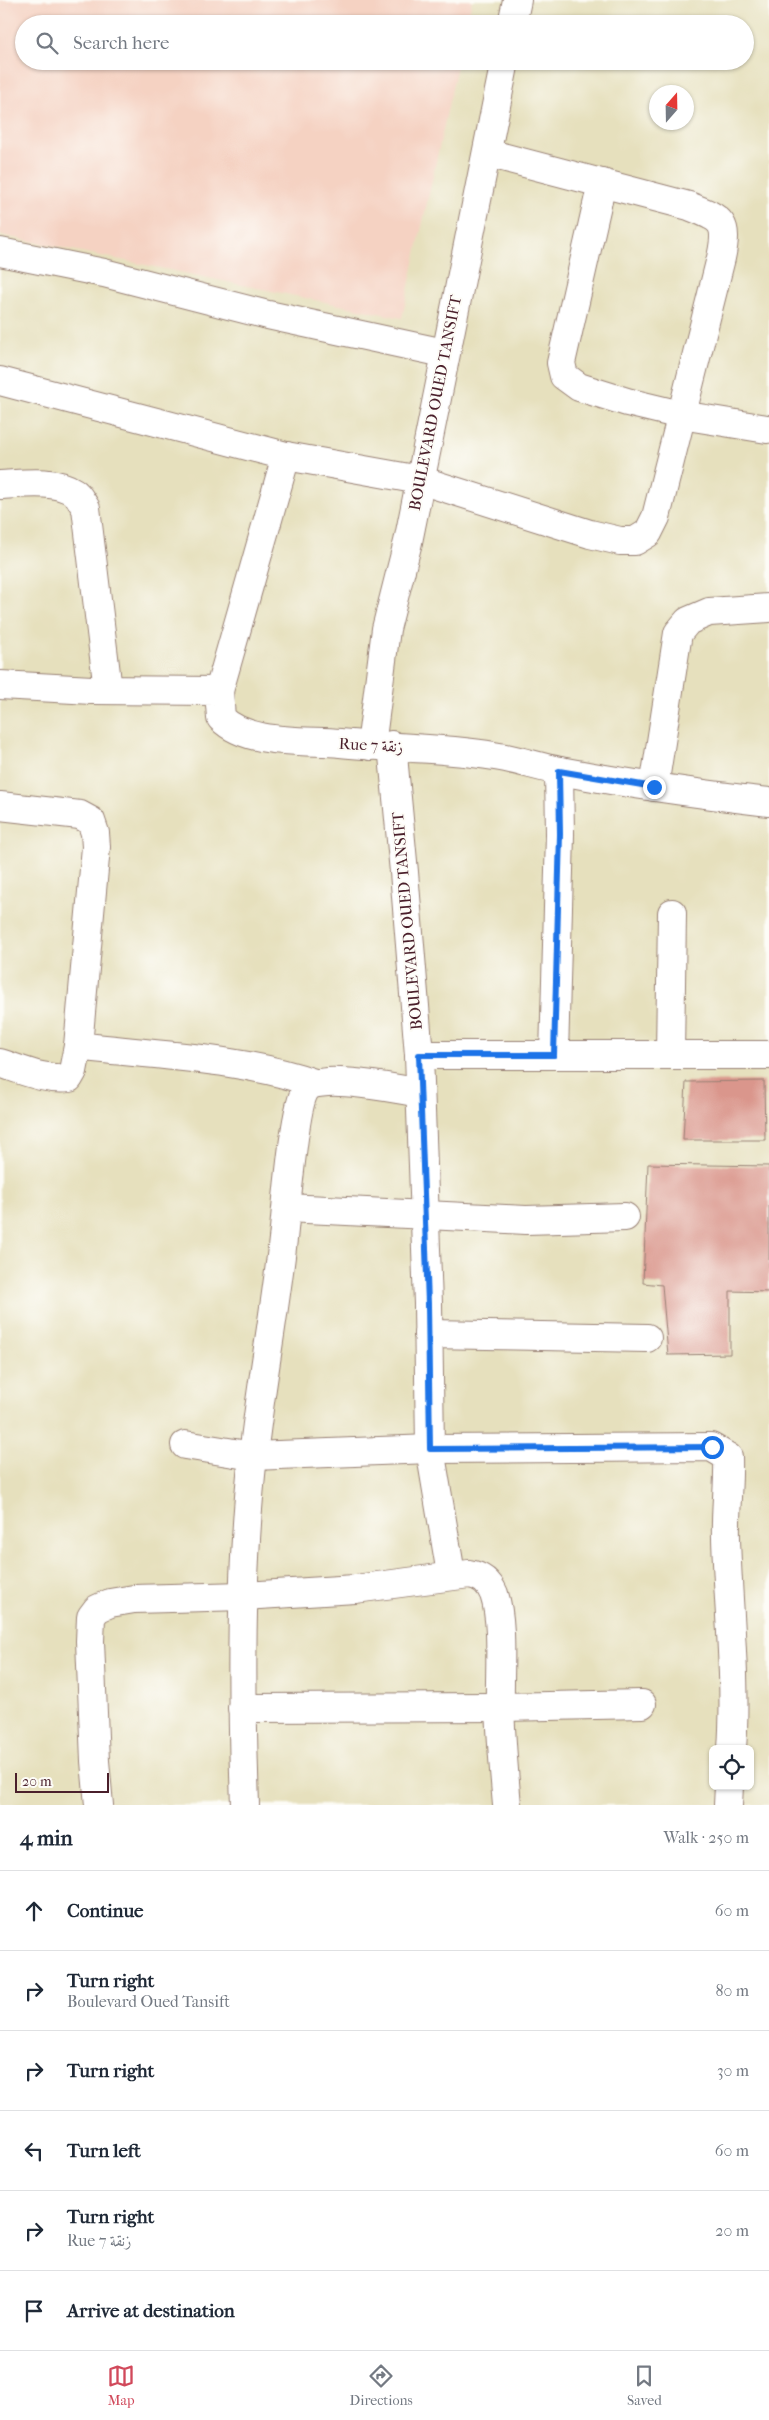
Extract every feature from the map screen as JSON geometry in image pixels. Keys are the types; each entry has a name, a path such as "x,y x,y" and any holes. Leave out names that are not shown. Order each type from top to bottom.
{"street":[{"path":"514,15 517,0"},
{"name":"BOULEVARD OUED TANSIFT","path":"451,1574 430,1449 419,1055 404,872 382,746 386,629 420,480 444,353 503,70"},
{"path":"0,381 286,456 420,480 590,534 620,542 635,541 648,533 656,517 721,258 725,238 723,226 715,216 689,206 487,153"},
{"path":"602,183 560,363 564,376 579,387 627,402 768,434"},
{"path":"0,252 104,273 268,315 444,353"},
{"path":"0,685 108,690 219,691 286,456"},
{"path":"0,486 30,484 60,486 76,492 86,508 108,690"},
{"path":"654,787 678,633 688,621 709,612 769,608"},
{"name":"Rue 7 زنقة","path":"219,691 221,718 227,725 243,733 280,740 382,746 495,756 559,771 701,795 769,802"},
{"path":"554,1055 560,834 559,771"},
{"path":"0,806 80,815 91,821 95,833 95,872 78,1046 73,1072 69,1078 60,1079 42,1076 0,1063"},
{"path":"670,1055 672,913"},
{"path":"78,1046 209,1061 291,1075 314,1083 335,1082 420,1092"},
{"path":"419,1055 769,1056"},
{"path":"245,1805 242,1708 244,1596 253,1456 296,1128 306,1089 314,1083"},
{"path":"287,1208 526,1220 625,1217"},
{"path":"428,1334 647,1338"},
{"path":"185,1445 253,1456 430,1449 712,1447 728,1458 729,1485 726,1536 734,1688 732,1745"},
{"path":"99,1805 95,1761 90,1641 91,1617 97,1609 110,1603 134,1599 244,1596 355,1589 451,1574 478,1576 486,1580 494,1595 498,1624 500,1707 507,1805"},
{"path":"242,1708 500,1707 642,1704"},
{"path":"728,1805 729,1790"}],"shaded area":[{"path":"0,0 472,0 469,15 15,15 15,70 456,70 402,318 0,235"}],"building":[{"path":"764,1081 765,1140 683,1140 686,1082"},
{"path":"648,1164 769,1166 769,1292 730,1291 730,1354 668,1355 662,1285 643,1283"}],"route":[{"path":"654,787 559,771 560,834 554,1055 419,1055 428,1304 430,1449 712,1447"}]}
